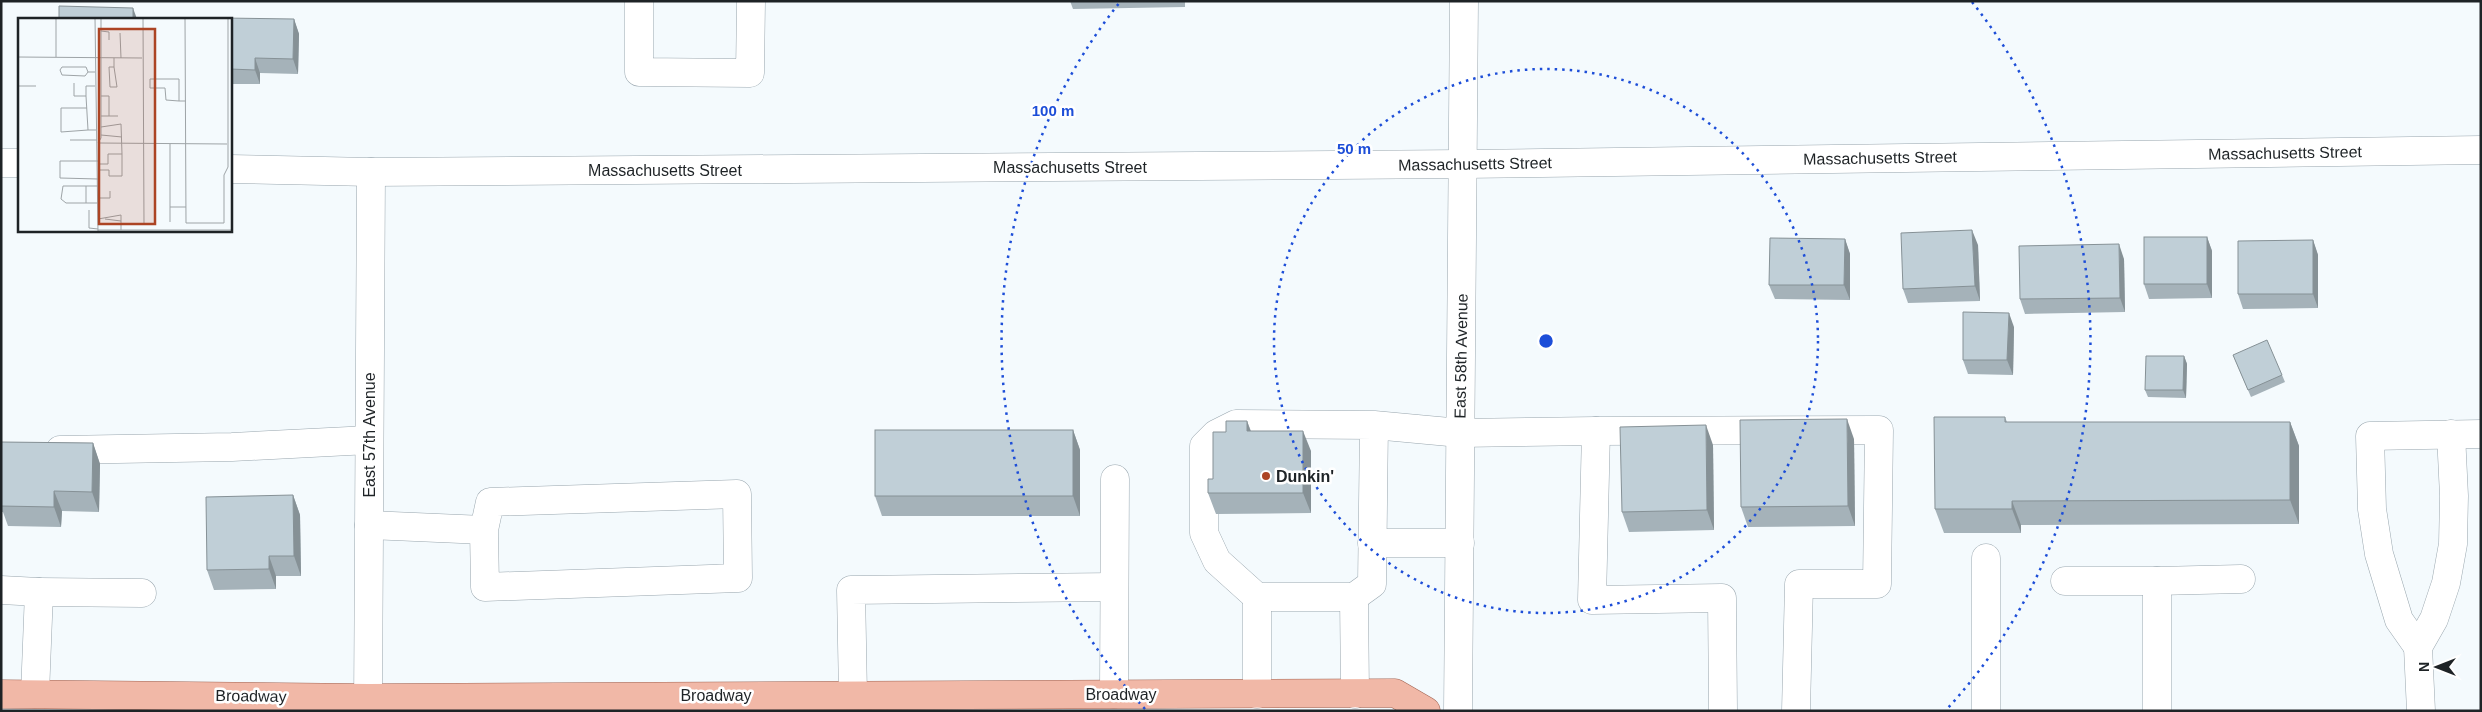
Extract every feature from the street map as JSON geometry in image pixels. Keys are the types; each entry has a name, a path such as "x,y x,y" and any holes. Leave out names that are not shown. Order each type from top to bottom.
{"main road":[{"name":"Broadway","path":"1,694 368,704 853,695 1395,693 1426,711"}],"street":[{"path":"639,1 639,72 750,72 751,1"},
{"name":"East 58th Avenue","path":"1458,711 1464,1"},
{"name":"Massachusetts Street","path":"231,169 370,172 1463,164 2481,150"},
{"path":"1,163 18,163"},
{"name":"East 57th Avenue","path":"368,704 370,172"},
{"path":"1374,425 1372,584 1354,597 1257,597 1217,561 1204,533 1204,446 1216,434 1236,424 1374,425 1460,433 1879,430 1877,584 1799,584 1796,711"},
{"path":"1596,431 1592,600 1722,598 1723,711"},
{"path":"2420,711 2418,647 2437,610 2446,584 2453,544 2454,496 2451,434"},
{"path":"2418,647 2399,620 2379,554 2372,509 2370,436 2481,434"},
{"path":"60,450 232,447 369,440"},
{"path":"1114,694 1116,480"},
{"path":"737,494 738,578 485,587 484,530 490,502 737,494"},
{"path":"369,525 484,530"},
{"path":"1372,544 1460,543"},
{"path":"1986,558 1986,711"},
{"path":"2065,581 2241,579"},
{"path":"2156,711 2157,581"},
{"path":"853,695 851,590 1114,587"},
{"path":"1,590 142,592"},
{"path":"35,694 39,592"},
{"path":"1257,597 1257,694"},
{"path":"1354,597 1355,694"}],"building":[{"path":"59,6 133,8 133,18 59,18"},
{"path":"231,18 294,19 293,59 255,58 255,70 231,69"},
{"path":"1972,230 1975,286 1903,289 1901,233"},
{"path":"2144,237 2207,237 2207,284 2144,284"},
{"path":"1770,238 1845,239 1844,285 1769,285"},
{"path":"2313,240 2313,294 2238,294 2238,241"},
{"path":"2119,244 2120,298 2020,299 2019,246"},
{"path":"1963,312 2009,313 2007,360 1963,360"},
{"path":"2267,340 2282,375 2248,390 2233,355"},
{"path":"2146,356 2184,356 2183,390 2145,390"},
{"path":"1934,417 2005,417 2005,422 2290,422 2290,500 2012,501 2012,509 1935,509"},
{"path":"1847,419 1848,506 1741,507 1740,420"},
{"name":"Dunkin'","path":"1226,421 1247,421 1247,431 1303,431 1303,493 1208,493 1208,479 1213,479 1213,432 1226,432"},
{"path":"1706,425 1707,510 1622,512 1620,427"},
{"path":"875,430 1073,430 1073,496 875,496"},
{"path":"1,442 93,443 92,492 54,491 54,507 1,506"},
{"path":"293,495 294,556 269,556 269,569 207,570 206,497"}],"place":[{"name":"Dunkin'","path":"1266,476"}]}
